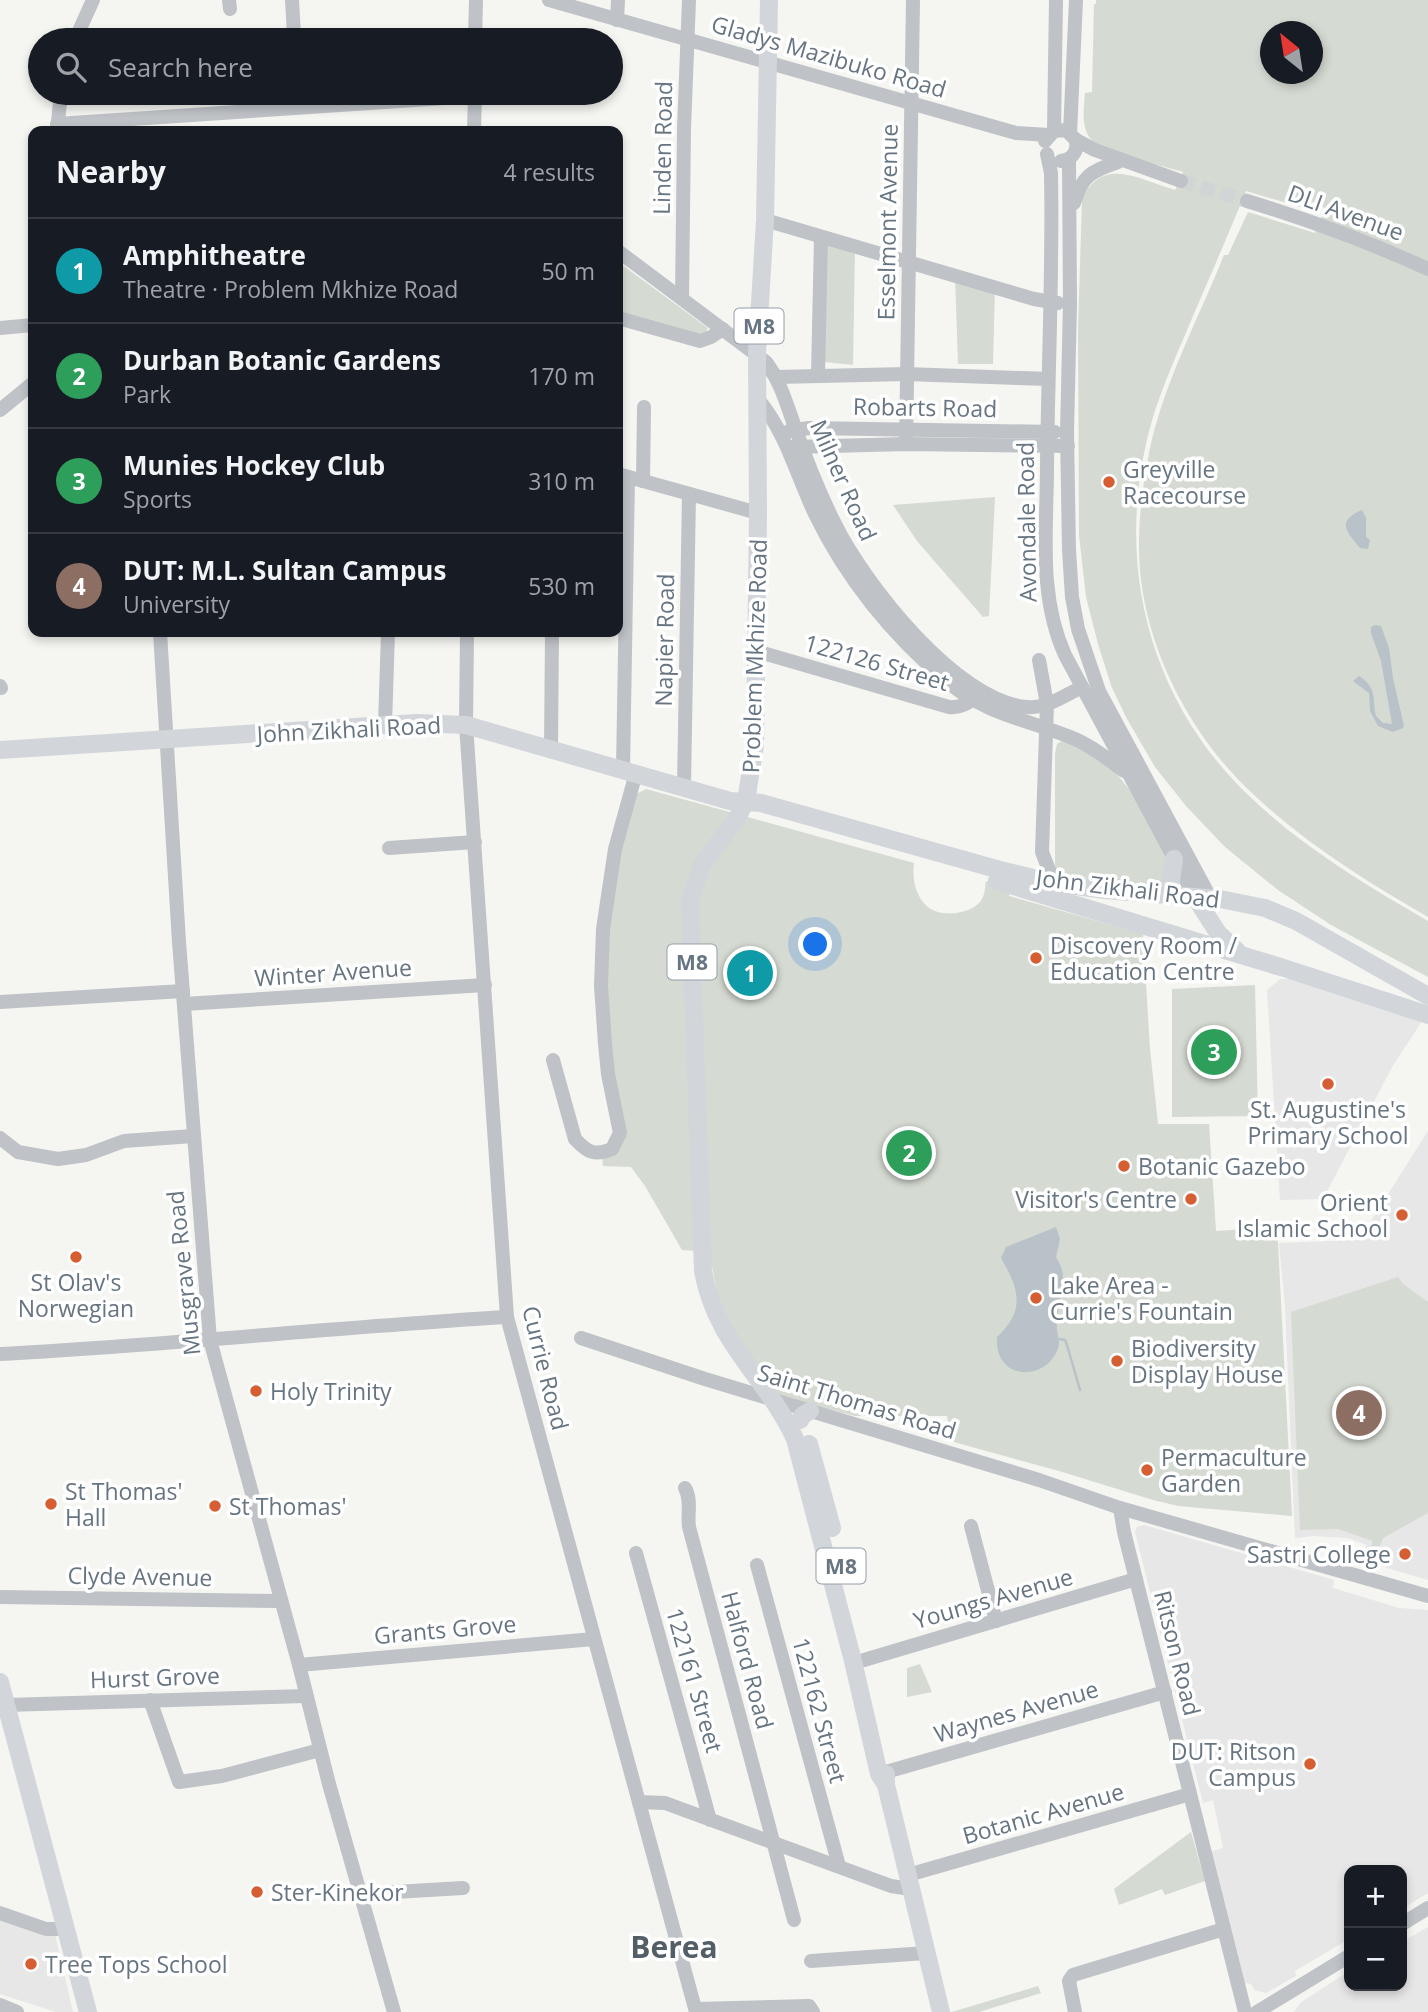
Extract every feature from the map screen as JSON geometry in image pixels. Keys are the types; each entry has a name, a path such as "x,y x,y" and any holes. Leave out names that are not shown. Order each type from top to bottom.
{"main road":[{"name":"Problem Mkhize Road","path":"766,1392 734,1349 720,1324 706,1289 703,1271 690,901 702,865 728,831 733,802 755,745 758,358 765,220 769,0"},
{"name":"John Zikhali Road","path":"0,750 385,725 466,725 684,786 1080,905 1428,1015"},
{"name":"John Zikhali Road","path":"733,802 761,803 1054,883 1246,903 1279,913 1428,996"},
{"path":"728,831 733,802"},
{"path":"1157,895 1171,881 1174,859"},
{"path":"1208,898 1211,924 1242,956"},
{"path":"1366,994 1376,968"},
{"name":"M8","path":"766,1392 805,1416 864,1660 884,1777"},
{"name":"M8","path":"766,1392 790,1426 800,1451 941,2012"},
{"path":"0,1682 88,2012"}],"street":[{"path":"80,28 93,0"},
{"path":"292,0 294,28"},
{"path":"475,28 476,0"},
{"name":"Gladys Mazibuko Road","path":"549,0 1048,142"},
{"path":"617,20 618,0"},
{"name":"Linden Road","path":"682,297 689,0"},
{"name":"Esselmont Avenue","path":"906,444 914,0"},
{"name":"Avondale Road","path":"1056,0 1048,142 1051,173 1052,303 1048,379 1046,569 1052,622 1065,655 1174,859 1208,898"},
{"name":"Avondale Road","path":"1076,0 1069,217 1068,439 1070,571 1078,629 1099,691 1208,898"},
{"path":"1056,23 1076,21"},
{"path":"57,126 60,105"},
{"path":"82,126 340,105"},
{"path":"474,126 475,105"},
{"path":"1072,147 1057,161 1048,142 1062,130 1072,147 1181,181"},
{"path":"1069,217 1079,188 1086,177 1097,170 1125,164"},
{"name":"DLI Avenue","path":"1247,201 1314,221 1428,269"},
{"path":"765,220 1052,303 1070,304"},
{"path":"818,374 821,237"},
{"path":"623,255 723,329 777,377 906,374 1048,379"},
{"path":"623,318 700,341 723,329"},
{"path":"0,328 28,325"},
{"name":"Milner Road","path":"777,377 794,447 822,512 872,595 896,624 950,684 976,695 1012,717 1047,728 1094,749 1128,774"},
{"path":"0,410 28,387"},
{"name":"Milner Road","path":"758,400 789,431"},
{"path":"553,1060 575,1139 592,1152 601,1153 612,1149 620,1133 605,1044 601,986 603,929 630,771 630,478 644,407"},
{"name":"Robarts Road","path":"789,431 906,429 1068,439"},
{"name":"Robarts Road","path":"794,447 1048,438"},
{"path":"630,478 758,513"},
{"name":"Napier Road","path":"684,786 689,494"},
{"path":"1046,569 1070,571"},
{"name":"Musgrave Road","path":"160,637 183,998 210,1340 320,1750 394,2012"},
{"path":"385,725 388,637"},
{"name":"Currie Road","path":"467,637 466,725 507,1317 696,2011"},
{"path":"551,748 552,637"},
{"name":"122126 Street","path":"756,651 949,707 961,706 976,695"},
{"path":"1039,660 1047,704 1042,852 1054,883"},
{"name":"Milner Road","path":"976,695 1036,707 1082,687"},
{"path":"389,848 475,842"},
{"path":"1028,877 1042,852"},
{"name":"Winter Avenue","path":"0,1002 183,998 485,985"},
{"path":"0,1138 18,1152 58,1159 86,1155 124,1141 193,1136"},
{"path":"0,1354 507,1317"},
{"name":"Saint Thomas Road","path":"581,1338 766,1392"},
{"name":"Saint Thomas Road","path":"805,1416 1040,1480 1120,1508 1428,1596"},
{"name":"Halford Road","path":"685,1488 690,1499 687,1516 689,1527 794,1920"},
{"name":"Ritson Road","path":"1120,1508 1122,1525 1245,2012"},
{"path":"971,1526 996,1621"},
{"name":"122161 Street","path":"636,1553 710,1819"},
{"name":"122162 Street","path":"757,1565 838,1866"},
{"name":"Youngs Avenue","path":"864,1660 1136,1579"},
{"name":"Clyde Avenue","path":"0,1597 280,1601"},
{"name":"Grants Grove","path":"299,1665 594,1639"},
{"name":"Waynes Avenue","path":"884,1777 1165,1692"},
{"name":"Hurst Grove","path":"6,1705 306,1696"},
{"path":"150,1700 179,1782 222,1776 320,1750"},
{"name":"Botanic Avenue","path":"639,1802 658,1802 710,1819 891,1886 1190,1794"},
{"path":"361,1894 463,1888"},
{"path":"1407,1921 1428,1908"},
{"path":"0,1913 46,1929 66,1929"},
{"path":"1075,2012 1069,1981 1071,1976 1224,1929"},
{"path":"811,1961 926,1953"},
{"path":"1257,2012 1344,1959"},
{"path":"0,2005 17,2012"},
{"path":"696,2011 740,2006 812,2010"}],"shaded area":[{"path":"1096,0 1428,0 1428,917 1358,875 1292,828 1230,771 1193,722 1165,668 1146,610 1141,580 1140,516 1155,427 1172,377 1224,255 1228,255 1248,212 1315,233 1325,208 1312,202 1307,209 1246,191 1157,405 1141,468 1136,519 1138,569 1146,618 1161,666 1183,711 1211,754 1266,812 1333,863 1428,921 1428,977 1331,925 1278,890 1225,847 1186,806 1155,767 1112,688 1086,597 1079,535 1078,330 1082,199 1100,178 1111,174 1135,177 1175,190 1183,172 1118,153 1095,143 1089,137 1085,127 1084,110 1085,93 1092,92"},
{"path":"822,238 855,246 853,365 825,362"},
{"path":"623,266 708,328 702,337 623,313"},
{"path":"955,275 995,286 993,364 958,364"},
{"path":"995,497 989,616 983,617 917,541 893,505"},
{"path":"1362,510 1366,518 1366,537 1370,540 1368,549 1360,548 1346,527 1349,518"},
{"path":"1381,626 1389,648 1404,726 1393,732 1378,726 1370,711 1369,693 1353,681 1359,676 1365,680 1372,689 1376,716 1383,723 1392,724 1381,661 1371,633 1371,627"},
{"path":"1065,739 1110,766 1129,789 1170,860 1162,886 1113,884 1055,872 1055,754 1057,744"},
{"path":"646,789 914,863 914,881 918,893 924,904 935,911 959,913 974,907 983,897 986,881 1011,890 1009,896 1143,934 1158,1124 1209,1124 1216,1231 1264,1228 1266,1224 1277,1223 1292,1516 1178,1506 1153,1500 950,1441 947,1416 855,1416 773,1395 724,1326 709,1252 682,1250 631,1167 603,1166 602,1155 615,1149 606,1048 610,890 636,794"},
{"name":"St. Augustine's Primary School","path":"1280,979 1322,979 1426,1015 1392,1067 1323,1199 1280,1200 1267,990"},
{"path":"1255,985 1258,1116 1172,1117 1172,989"},
{"path":"1428,1131 1428,1580 1360,1560 1367,1545 1348,1538 1295,1538 1285,1306 1279,1243 1359,1240"},
{"path":"1056,1227 1060,1239 1056,1257 1063,1277 1057,1324 1058,1348 1051,1361 1042,1368 1021,1372 1003,1362 998,1351 997,1337 1012,1318 1017,1299 1012,1280 1001,1258 1006,1247"},
{"path":"1398,1277 1403,1284 1428,1302 1428,1513 1383,1538 1375,1558 1367,1557 1373,1541 1338,1529 1300,1530 1291,1312"},
{"name":"DUT: Ritson Campus","path":"1144,1525 1334,1580 1333,1588 1399,1608 1428,1610 1428,1893 1407,1906 1407,1865 1344,1865 1344,1942 1295,1971 1296,1976 1266,1993 1254,1990 1248,1983 1243,1984 1209,1848 1213,1851 1223,1848 1213,1800 1203,1803 1135,1532 1137,1527"},
{"path":"920,1664 932,1692 907,1697 907,1668"},
{"path":"1191,1832 1205,1881 1165,1895 1162,1889 1119,1905 1114,1889"},
{"name":"Tree Tops School","path":"0,1917 55,1934 73,2012 56,2012 0,1994"},
{"path":"1428,1927 1428,2012 1294,2012 1300,2003 1344,1974 1344,1991 1407,1991 1407,1939"},
{"path":"1038,1986 1041,1993 979,2012 952,2012"}],"waterway":[{"path":"1060,1339 1065,1340 1067,1345 1080,1390"}],"tunnel":[{"path":"1181,181 1247,201"}],"place":[{"name":"Greyville Racecourse","path":"1109,482"},
{"name":"Discovery Room / Education Centre","path":"1036,958"},
{"name":"Amphitheatre","path":"750,973"},
{"name":"Munies Hockey Club","path":"1214,1052"},
{"name":"St. Augustine's Primary School","path":"1328,1084"},
{"name":"Durban Botanic Gardens","path":"909,1153"},
{"name":"Botanic Gazebo","path":"1124,1166"},
{"name":"Visitor's Centre","path":"1191,1199"},
{"name":"Orient Islamic School","path":"1402,1215"},
{"name":"St Olav's Norwegian","path":"76,1257"},
{"name":"Lake Area - Currie's Fountain","path":"1036,1298"},
{"name":"Biodiversity Display House","path":"1117,1361"},
{"name":"Holy Trinity","path":"256,1391"},
{"name":"DUT: M.L. Sultan Campus","path":"1359,1413"},
{"name":"Permaculture Garden","path":"1147,1470"},
{"name":"St Thomas' Hall","path":"51,1504"},
{"name":"St Thomas'","path":"215,1506"},
{"name":"Sastri College","path":"1405,1554"},
{"name":"DUT: Ritson Campus","path":"1310,1764"},
{"name":"Ster-Kinekor","path":"257,1892"},
{"name":"Tree Tops School","path":"31,1964"}],"district":[{"name":"Berea","path":"674,1946"}]}
